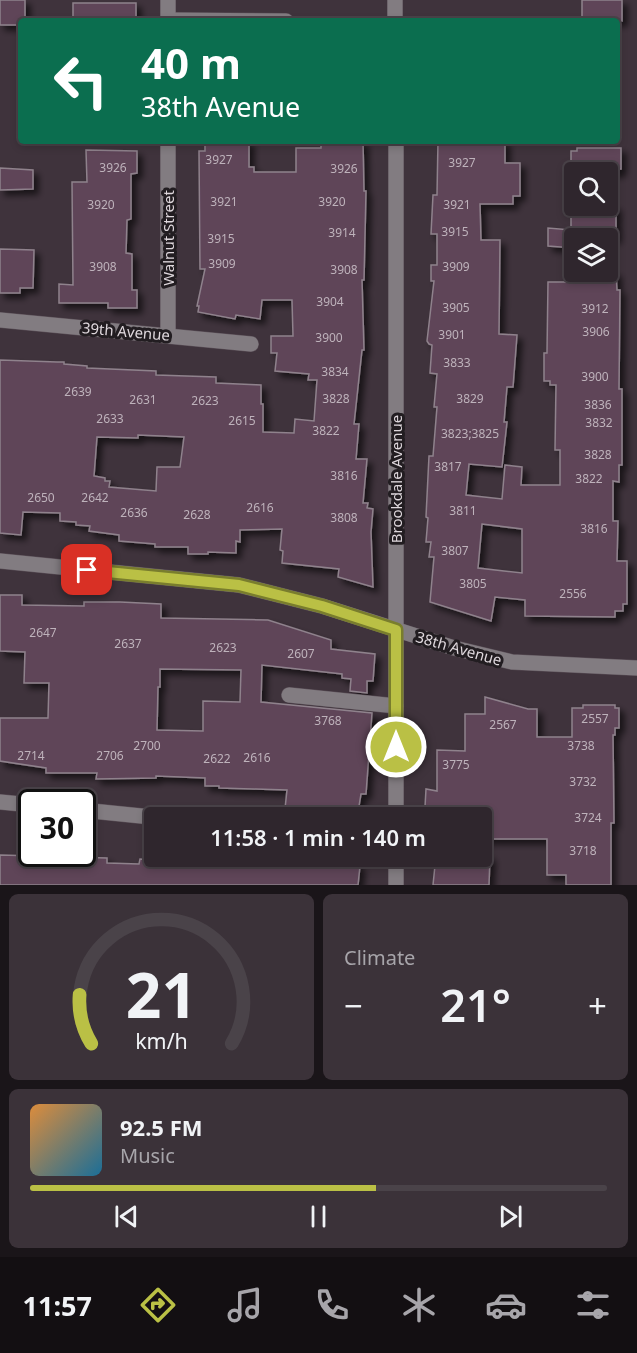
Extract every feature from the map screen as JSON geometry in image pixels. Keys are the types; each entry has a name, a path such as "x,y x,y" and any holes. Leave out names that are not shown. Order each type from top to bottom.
{"street":[{"path":"168,0 168,18"},
{"path":"395,0 395,18"},
{"name":"Walnut Street","path":"168,144 168,335"},
{"name":"Brookdale Avenue","path":"396,144 396,807"},
{"name":"39th Avenue","path":"0,320 251,344"},
{"name":"38th Avenue","path":"0,561 239,585 322,606 396,630 512,662 637,668"},
{"path":"290,695 396,706"},
{"path":"0,802 18,804"},
{"path":"96,811 144,816"},
{"path":"396,867 396,885"}],"building":[{"path":"0,0 25,0 25,18 18,18 18,25 0,25"},
{"path":"582,0 622,0 622,21 620,18 582,18"},
{"path":"73,3 136,3 136,18 73,18"},
{"path":"205,144 249,144 249,167 254,167 254,172 296,172 296,148 321,148 321,144 363,144 364,191 366,191 364,280 362,280 364,350 362,350 354,424 359,424 356,459 367,459 363,503 368,503 367,508 373,509 371,532 373,587 338,577 339,569 282,563 283,551 280,550 282,529 240,530 240,542 236,541 236,553 208,552 208,554 188,554 188,547 155,547 155,544 119,541 119,535 89,531 90,526 60,521 60,513 23,512 21,535 0,533 0,360 64,362 64,364 87,366 87,368 156,371 156,375 216,377 216,383 261,385 263,432 294,433 295,419 314,421 317,380 308,380 309,374 275,371 277,353 271,353 271,336 293,336 292,300 262,300 260,319 236,315 235,319 198,312 199,306 197,306 205,269 200,269 199,151 205,151","holes":["138,435 184,437 180,467 157,467 156,491 109,487 110,481 94,476 97,437 138,438"]},
{"path":"438,144 505,144 505,163 520,163 520,196 513,196 513,204 480,204 481,240 500,240 499,334 517,335 513,387 507,387 504,422 507,422 502,467 469,464 466,495 502,499 505,465 522,467 521,485 560,485 560,450 555,450 556,385 550,385 550,381 544,381 544,353 547,353 548,282 617,282 617,290 620,290 619,389 622,389 622,465 619,465 619,482 613,481 613,521 618,521 617,561 627,561 627,604 623,604 623,611 615,611 615,617 525,616 525,600 495,597 491,621 430,602 434,557 429,557 431,542 426,542 428,518 426,517 429,456 433,456 437,407 434,407 437,374 430,373 432,345 427,341 434,281 431,281 431,265 437,265 437,234 431,234 433,195 437,195","holes":["482,524 522,529 522,573 478,568"]},
{"path":"577,148 621,148 621,169 618,172 618,162 571,162 571,151 577,151"},
{"path":"86,150 137,151 137,173 131,174 131,219 127,220 126,253 132,254 132,290 137,290 137,308 108,308 108,303 59,303 59,284 73,285 72,182 87,182"},
{"path":"0,168 33,170 33,189 0,190"},
{"path":"571,216 616,216 616,228 571,228"},
{"path":"548,228 564,229 564,247 548,246"},
{"path":"0,249 34,250 33,288 20,288 20,293 0,293"},
{"path":"0,595 22,595 22,605 84,606 84,602 161,604 161,618 268,620 331,640 331,649 375,654 373,681 367,681 367,693 350,691 351,679 342,678 342,674 262,665 261,702 372,713 366,794 361,794 359,807 285,807 287,790 205,786 205,778 156,776 156,778 96,779 97,773 46,773 46,768 0,761 0,718 48,718 49,683 24,683 25,652 0,651","holes":["160,669 241,670 240,702 203,701 203,731 157,730"]},
{"path":"485,697 528,709 537,709 537,737 572,737 572,708 583,708 583,705 615,705 615,708 619,708 619,728 615,728 615,735 613,735 614,823 611,823 611,885 566,885 566,875 547,875 547,839 492,839 492,807 425,807 426,789 437,791 437,750 465,751 465,714 485,714"},
{"path":"0,855 18,856 18,867 96,867 96,858 107,858 107,863 139,864 140,859 144,859 144,867 360,867 358,885 0,885"},
{"path":"435,867 490,867 489,885 433,885"}],"route":[{"path":"87,570 239,585 322,606 396,630 396,747"}]}
